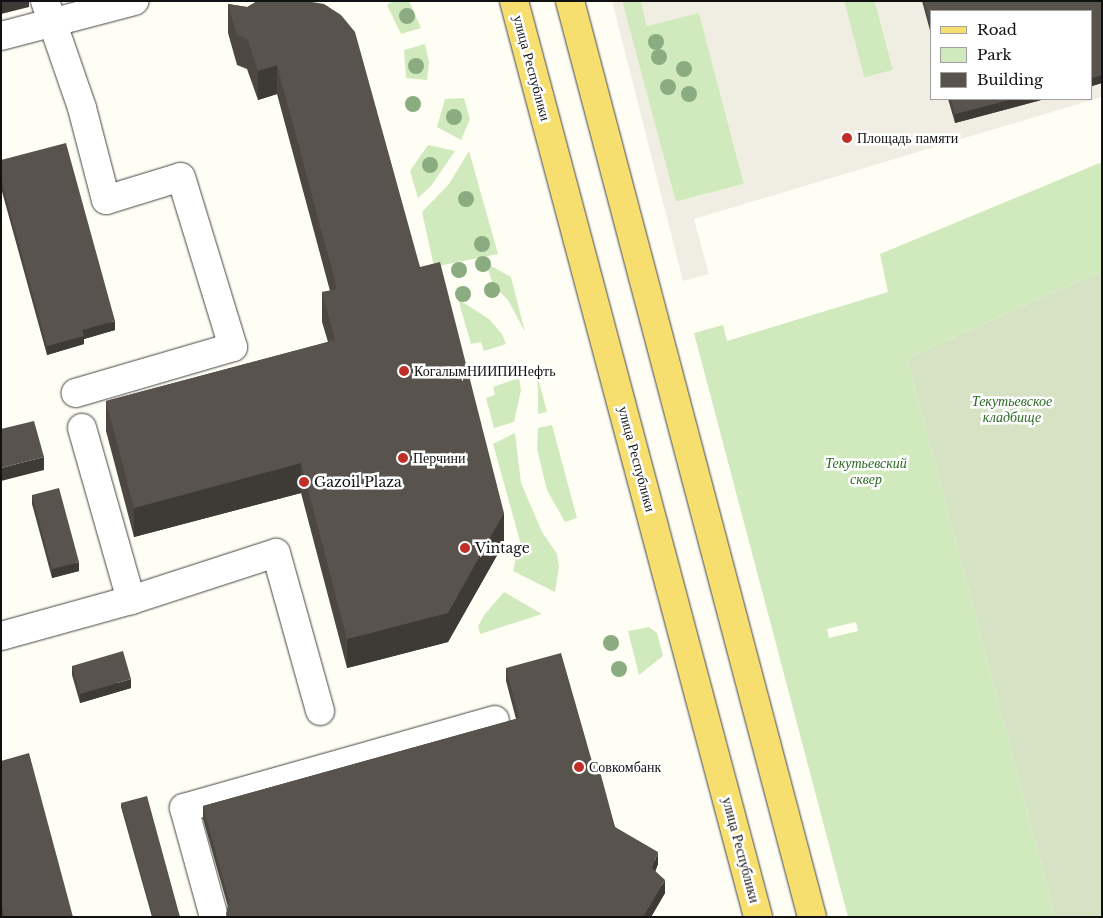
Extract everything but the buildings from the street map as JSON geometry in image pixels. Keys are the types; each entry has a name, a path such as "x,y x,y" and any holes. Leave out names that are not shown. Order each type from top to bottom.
{"main road":[{"name":"улица Республики","path":"514,1 758,917"},
{"path":"570,1 812,917"}],"lane":[{"path":"1,36 48,12 134,1"},
{"path":"48,12 82,108 106,200 181,178 233,347 76,393"},
{"path":"82,428 131,600"},
{"path":"1,636 131,600 276,553 320,711"},
{"path":"214,917 184,808 495,720"}],"green space":[{"path":"393,1 409,1 421,28 401,34 387,5"},
{"path":"622,1 641,1 647,26 699,12 744,184 675,202"},
{"path":"844,1 875,1 893,70 864,78"},
{"path":"425,44 429,62 427,80 406,78 404,50"},
{"path":"464,98 470,119 461,140 437,127 445,99"},
{"path":"428,145 455,151 431,186 418,198 410,171"},
{"path":"469,151 498,254 434,267 422,212 449,184"},
{"name":"Текутьевский сквер","path":"1102,162 1102,271 907,358 1055,917 848,917 694,333 723,325 727,341 888,292 880,254","holes":["856,622 858,631 829,638 827,629"]},
{"path":"486,263 511,277 525,332 508,300 493,285"},
{"name":"Текутьевское кладбище","path":"1102,271 1102,917 1055,917 907,358"},
{"path":"458,299 489,319 502,334 506,344 484,351 481,342 471,344"},
{"path":"536,370 547,412 538,414 538,389"},
{"path":"519,378 521,390 514,422 494,428 486,398 495,395 493,387"},
{"path":"552,425 577,518 565,522 547,490 537,449 538,428"},
{"path":"515,433 521,483 542,532 557,554 559,567 555,592 513,571 520,541 493,444"},
{"path":"504,592 542,614 480,634 478,626 485,614"},
{"path":"649,627 657,633 663,656 639,675 628,631"}],"shaded area":[{"name":"Площадь памяти","path":"612,1 622,1 676,202 744,184 699,13 647,26 641,1 844,1 864,78 893,70 875,1 922,1 930,31 930,100 948,100 955,123 1041,100 1092,100 694,219 709,274 683,281"},
{"name":"Площадь памяти","path":"1102,83 1102,97 1093,100 1093,86"}],"place":[{"name":"Площадь памяти","path":"847,138"},
{"name":"КогалымНИИПИНефть","path":"404,371"},
{"name":"Перчини","path":"403,458"},
{"name":"Gazoil Plaza","path":"304,482"},
{"name":"Vintage","path":"465,548"},
{"name":"Совкомбанк","path":"579,767"}]}
